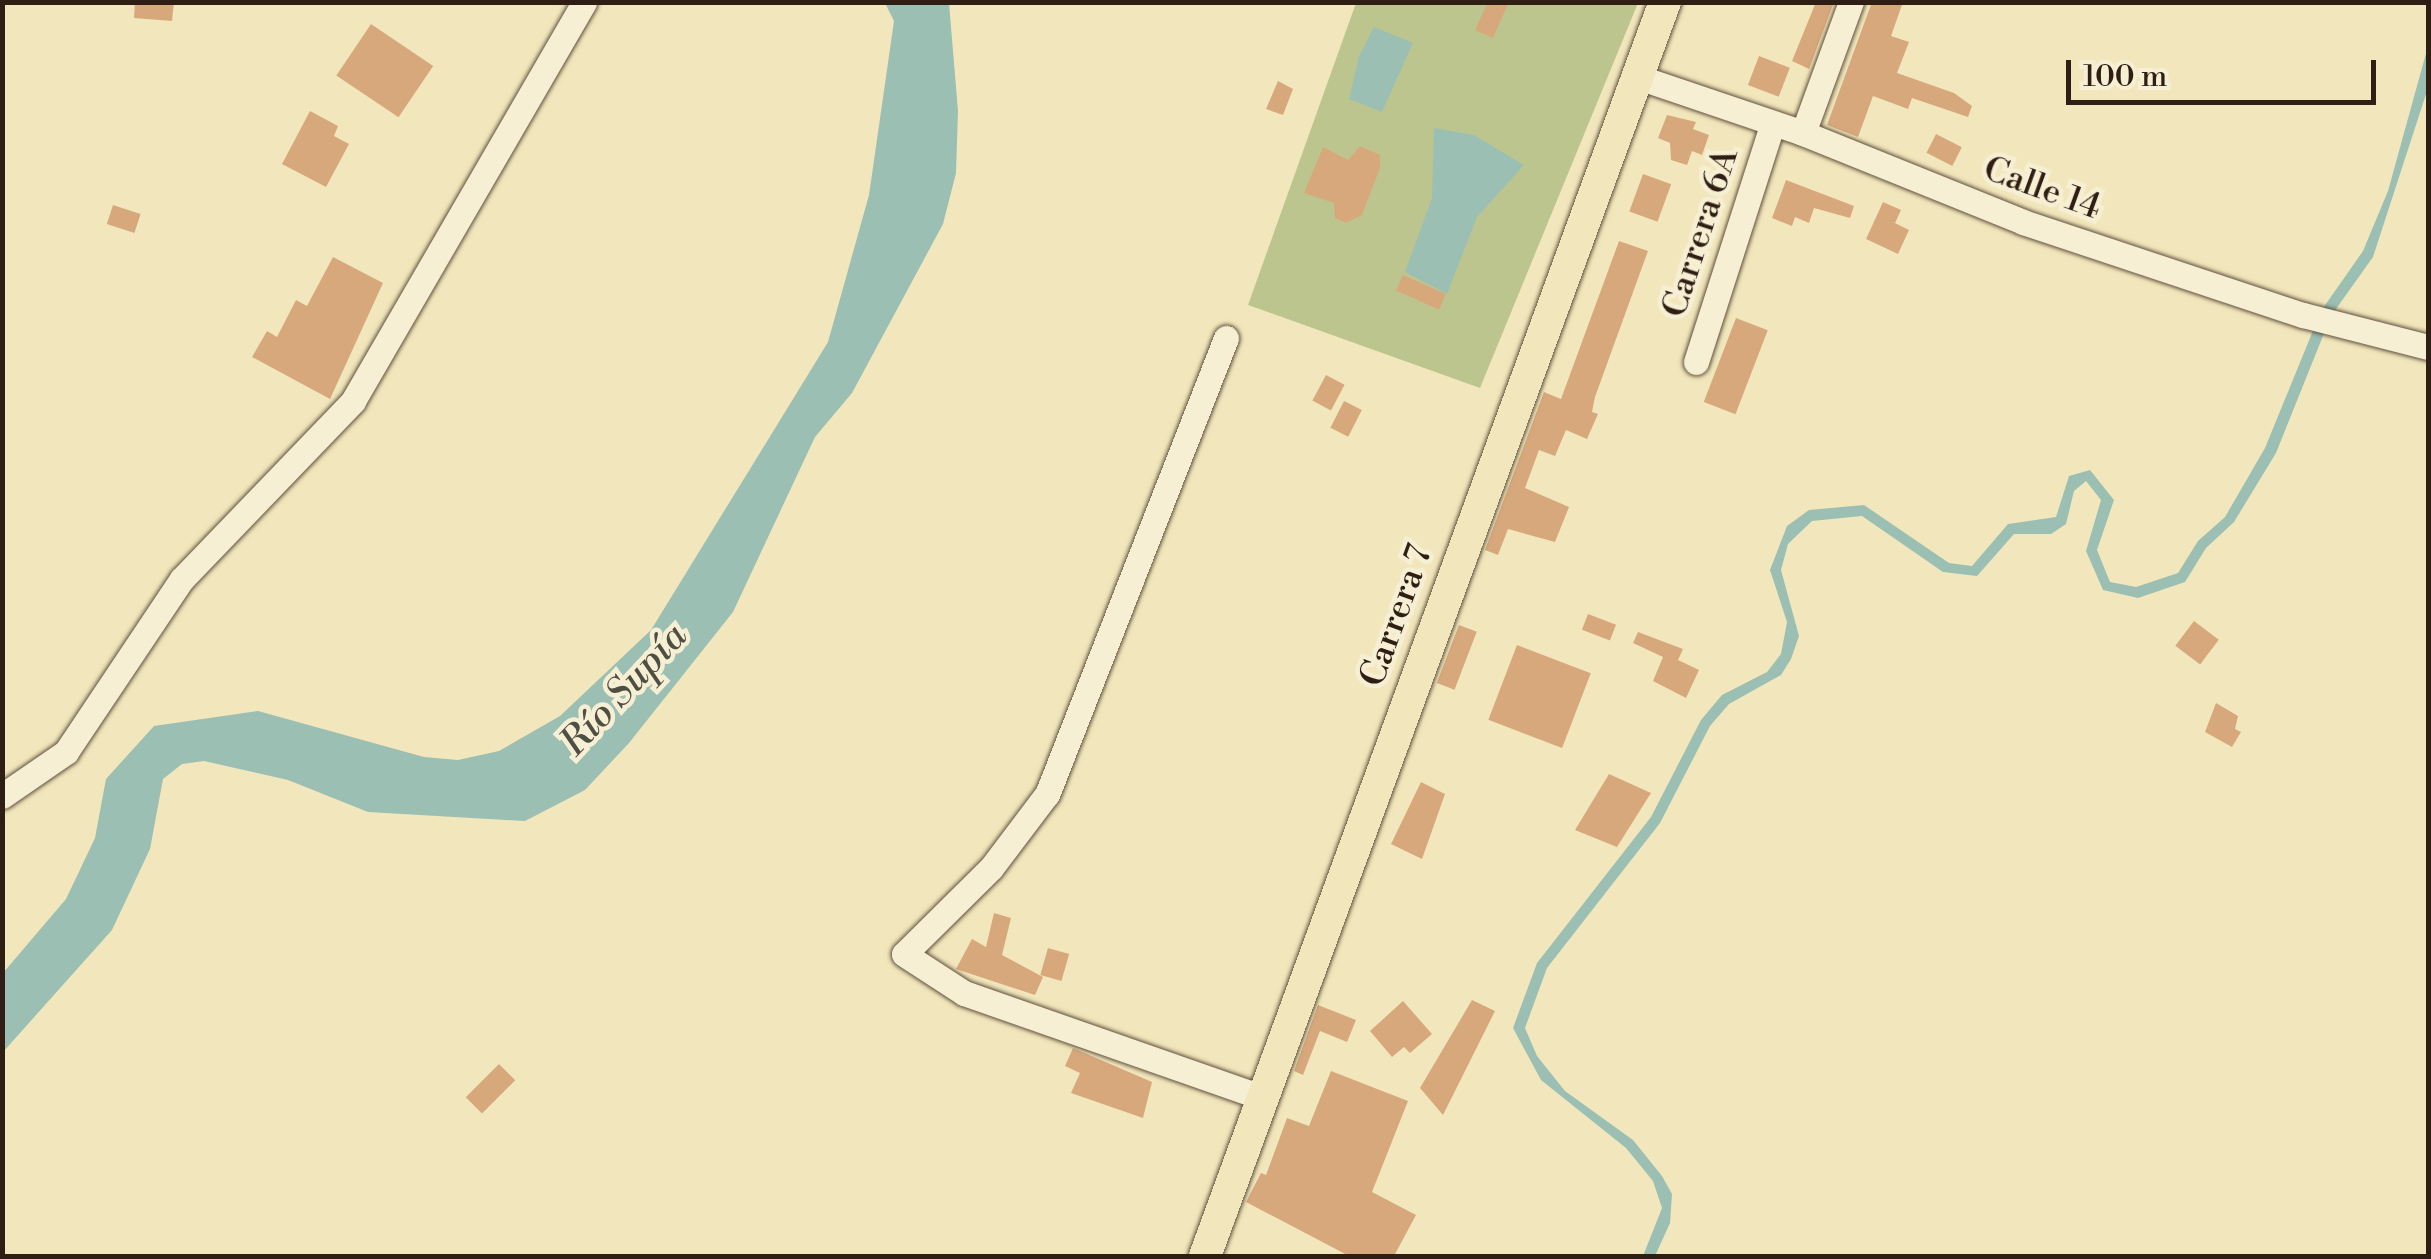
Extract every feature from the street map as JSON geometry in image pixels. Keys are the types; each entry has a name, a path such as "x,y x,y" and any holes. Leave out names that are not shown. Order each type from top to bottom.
{"main road":[{"name":"Carrera 7","path":"1205,1256 1664,2"}],"street":[{"path":"2,796 66,752 182,579 353,400 584,2"},
{"path":"1803,134 1851,2"},
{"name":"Calle 14","path":"1638,77 1803,134 2023,222 2303,315 2428,347"},
{"name":"Carrera 6A","path":"1696,362 1772,124"},
{"path":"1226,338 1047,794 991,868 904,954 964,993 1263,1098"}],"green space":[{"path":"1356,3 1638,3 1480,388 1248,305"}],"water":[{"name":"Río Supía","path":"885,3 949,3 958,111 956,173 943,224 852,393 815,437 733,612 629,743 585,790 525,821 368,812 288,780 204,761 182,764 163,779 150,849 112,930 3,1052 3,973 66,899 95,838 106,779 154,726 258,711 424,757 458,760 499,751 560,716 651,630 828,342 869,195 894,21"},
{"path":"1374,27 1413,43 1382,112 1349,99 1359,56"},
{"path":"2428,46 2428,88 2373,257 2331,316 2276,453 2234,522 2206,548 2185,582 2138,598 2103,590 2086,551 2101,500 2086,481 2074,491 2066,524 2051,534 2014,534 1977,576 1943,572 1862,516 1812,521 1788,544 1781,570 1799,636 1791,659 1781,675 1729,704 1710,726 1660,823 1547,968 1525,1028 1537,1056 1565,1091 1633,1140 1672,1194 1670,1223 1655,1256 1643,1256 1662,1208 1653,1181 1626,1148 1541,1080 1513,1028 1537,963 1651,817 1701,720 1722,695 1767,672 1781,654 1787,622 1770,570 1787,526 1809,510 1864,505 1949,563 1972,566 2008,524 2056,517 2069,476 2090,470 2114,500 2097,550 2110,582 2136,587 2178,573 2198,541 2225,517 2265,448 2321,311 2363,251 2388,191"},
{"path":"1434,128 1474,135 1524,165 1477,217 1447,294 1405,272 1432,198"}],"building":[{"path":"135,2 174,2 172,21 134,18"},
{"path":"1488,2 1509,2 1493,38 1475,30"},
{"path":"1816,2 1834,2 1809,69 1792,61"},
{"path":"1872,2 1903,2 1891,36 1909,42 1897,73 1954,93 1972,106 1968,117 1912,98 1908,109 1873,96 1858,137 1827,125"},
{"path":"371,24 433,66 399,117 336,75"},
{"path":"1759,56 1790,68 1779,97 1748,85"},
{"path":"1278,81 1293,89 1283,115 1266,109"},
{"path":"310,111 338,126 334,136 349,144 326,187 282,164"},
{"path":"1667,115 1696,122 1693,129 1709,135 1702,155 1692,151 1687,165 1671,160 1670,143 1658,138"},
{"path":"1936,134 1962,147 1952,166 1926,153"},
{"path":"1360,146 1380,155 1380,168 1362,215 1346,223 1335,218 1334,203 1304,193 1323,147 1348,160"},
{"path":"1643,174 1671,184 1658,222 1629,212"},
{"path":"1786,180 1854,206 1850,218 1814,208 1809,223 1795,217 1792,226 1772,218"},
{"path":"1883,202 1901,210 1895,223 1909,230 1898,254 1866,239"},
{"path":"113,205 141,214 134,233 107,224"},
{"path":"1619,241 1648,251 1595,397 1592,412 1598,414 1587,439 1566,430 1555,456 1539,450 1525,488 1569,507 1555,542 1508,529 1498,555 1485,550 1544,392 1561,399"},
{"path":"333,257 383,283 330,399 252,357 267,331 277,337 296,300 307,306"},
{"path":"1403,275 1446,294 1439,310 1396,291"},
{"path":"1736,318 1768,330 1735,414 1704,402"},
{"path":"1326,375 1345,385 1331,410 1312,401"},
{"path":"1344,401 1362,410 1348,437 1330,428"},
{"path":"1588,614 1616,625 1610,641 1582,630"},
{"path":"2194,621 2219,640 2200,664 2175,646"},
{"path":"1459,625 1477,632 1455,690 1437,683"},
{"path":"1638,632 1683,649 1678,660 1699,670 1686,698 1653,681 1663,657 1633,643"},
{"path":"1517,645 1591,673 1562,748 1488,720"},
{"path":"2216,703 2238,716 2235,729 2241,732 2232,747 2205,732"},
{"path":"1609,774 1651,793 1617,847 1575,830"},
{"path":"1421,782 1445,794 1422,859 1391,844"},
{"path":"994,913 1011,918 1002,955 1043,977 1035,995 956,969 972,939 986,947"},
{"path":"1048,948 1069,954 1061,981 1040,975"},
{"path":"1472,1000 1495,1011 1443,1115 1420,1088"},
{"path":"1403,1001 1432,1034 1410,1053 1404,1047 1392,1057 1370,1031"},
{"path":"1318,1005 1356,1020 1347,1042 1320,1031 1303,1075 1294,1071"},
{"path":"1073,1048 1152,1082 1143,1118 1071,1093 1080,1073 1065,1066"},
{"path":"499,1064 515,1080 482,1113 466,1097"},
{"path":"1331,1071 1408,1101 1372,1192 1416,1215 1394,1256 1349,1256 1246,1202 1261,1173 1266,1175 1287,1118 1309,1126"}]}
